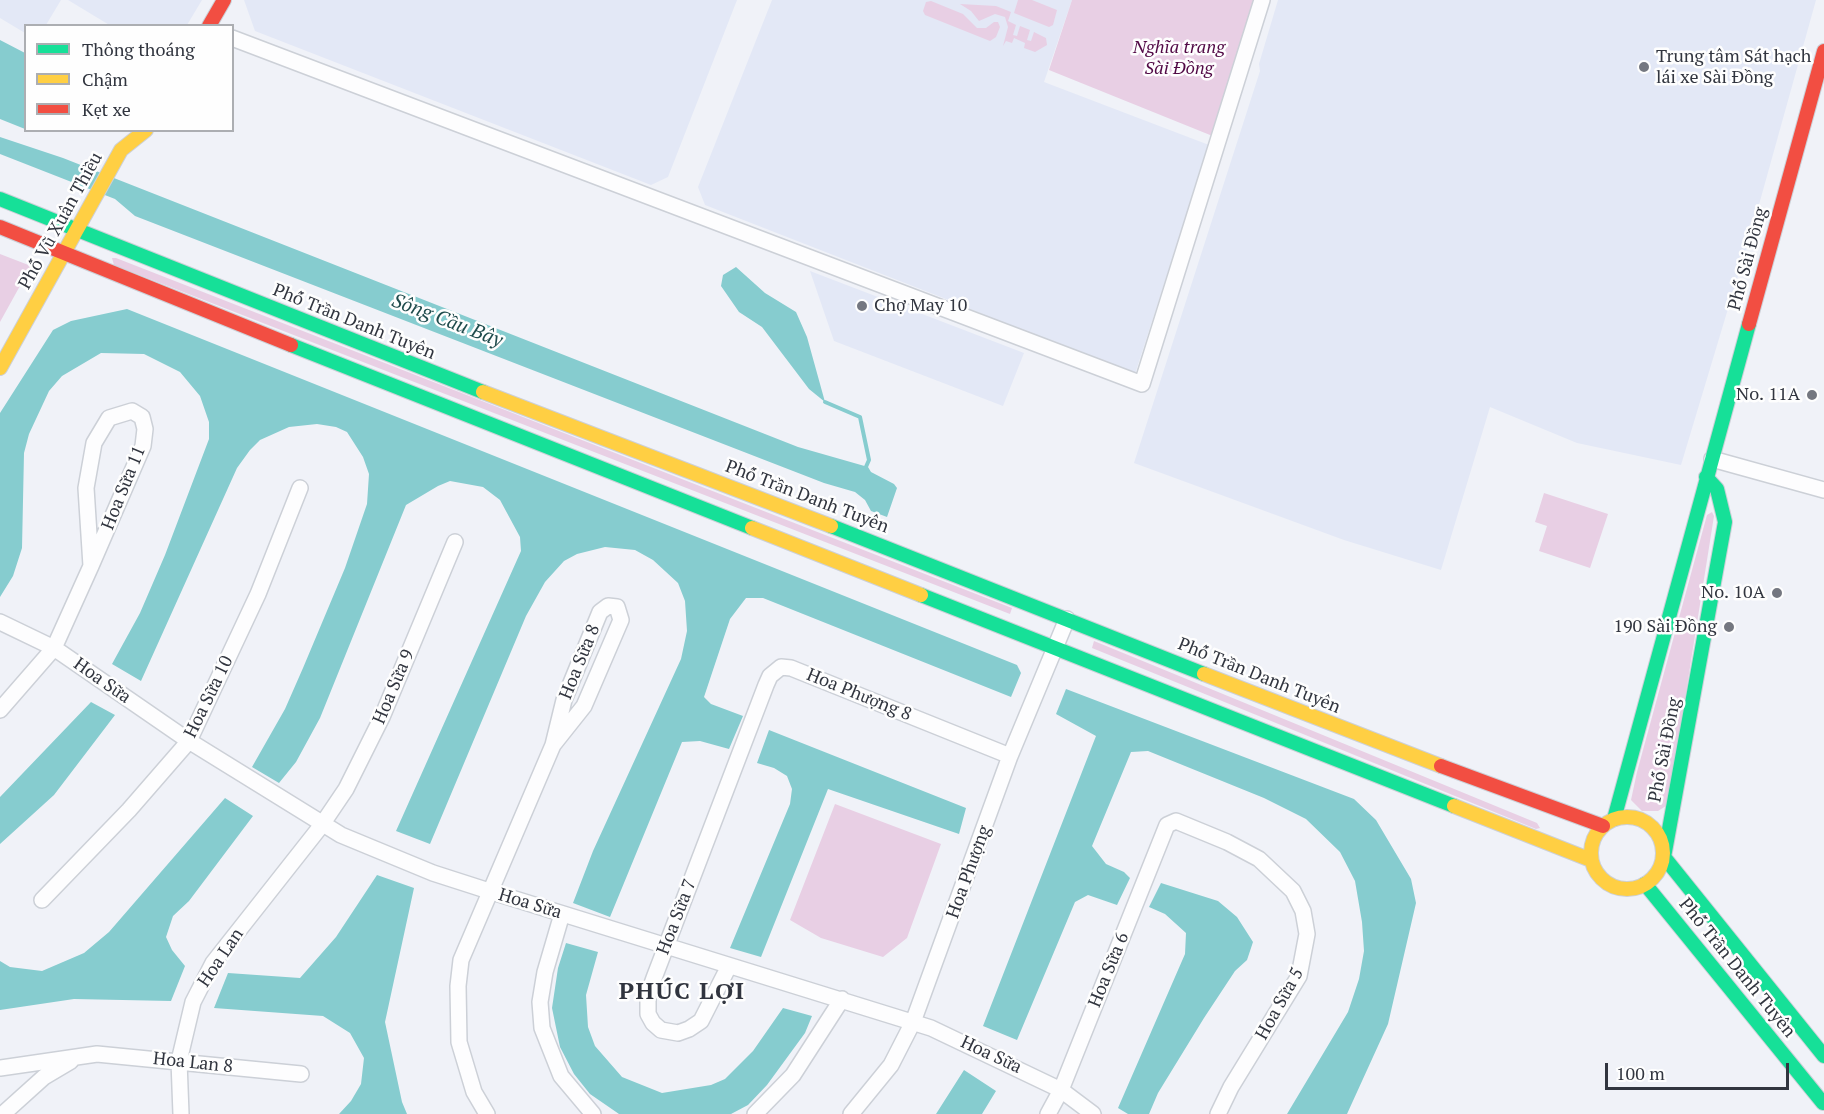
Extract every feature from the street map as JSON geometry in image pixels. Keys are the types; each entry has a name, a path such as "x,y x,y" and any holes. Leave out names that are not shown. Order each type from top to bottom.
{"main road":[{"path":"210,24 224,0"},
{"name":"Phố Sài Đồng","path":"1608,822 1712,459 1824,51"},
{"name":"Phố Vũ Xuân Thiều","path":"0,368 110,169 126,144 143,132"},
{"name":"Phố Trần Danh Tuyên","path":"0,199 447,378 1067,618 1327,723 1608,822"},
{"path":"0,227 1054,649 1591,860"},
{"name":"Phố Sài Đồng","path":"1664,857 1725,522 1717,489 1706,477"},
{"path":"1633,817 1648,823 1658,835 1664,857 1658,872 1646,884 1629,889 1610,886 1599,877 1591,860 1593,840 1608,822 1633,817"},
{"name":"Phố Trần Danh Tuyên","path":"1664,857 1824,1056"},
{"name":"Phố Trần Danh Tuyên","path":"1646,884 1821,1106"}],"street":[{"path":"234,39 1142,384 1262,0"},
{"name":"Hoa Sữa 11","path":"0,710 54,648 91,566 142,446 145,429 142,417 132,411 109,418 94,443 86,488 91,566"},
{"path":"1712,459 1824,490"},
{"name":"Hoa Sữa 10","path":"42,900 129,810 189,741 258,594 300,488"},
{"name":"Hoa Sữa 9","path":"321,825 346,789 382,717 455,542"},
{"name":"Hoa Sữa 8","path":"487,1114 474,1092 459,1042 458,1004 461,960 553,745 564,700 600,612 608,606 617,607 621,620 584,706 572,724 553,745"},
{"name":"Hoa Phượng","path":"851,1114 891,1065 914,1022 1011,756 1067,618"},
{"name":"Hoa Sữa","path":"0,622 54,648 189,741 321,825 433,873 914,1022 985,1052 1061,1090 1093,1114"},
{"name":"Hoa Phượng 8","path":"746,738 771,676 781,667 791,668 1011,756"},
{"name":"Hoa Sữa 7","path":"729,966 701,1021 689,1029 678,1033 662,1030 648,1014 648,996 665,946 746,738"},
{"name":"Hoa Sữa 5","path":"1167,825 1176,821 1259,859 1293,891 1303,911 1307,934 1299,976 1231,1087 1218,1114"},
{"name":"Hoa Lan","path":"181,1114 179,1061 193,1002 213,963 321,825"},
{"name":"Hoa Sữa 6","path":"1048,1114 1061,1090 1167,825"},
{"path":"562,914 545,972 540,1002 542,1028 561,1076 592,1114"},
{"path":"755,1114 794,1075 842,999"},
{"name":"Hoa Lan 8","path":"0,1068 97,1054 301,1074"},
{"name":"Hoa Lan 8","path":"3,1114 44,1077 60,1066 84,1055"}],"shaded area":[{"path":"0,0 61,0 47,24 24,24 24,32 0,18"},
{"path":"68,0 202,0 188,24 108,24"},
{"path":"244,0 737,0 668,177 651,185 255,31"},
{"path":"772,0 1072,0 1044,82 1209,145 1134,377 946,299 705,205 698,187"},
{"path":"1278,0 1816,0 1755,219 1681,465 1577,443 1490,407 1441,570 1344,540 1134,463 1260,71 1259,64"},
{"name":"Chợ May 10","path":"810,271 1024,353 1003,406 834,341"}],"green space":[{"path":"1018,0 1032,0 1057,10 1053,25 1049,27 1014,13"},
{"name":"Nghĩa trang Sài Đồng","path":"1072,0 1253,0 1240,64 1215,137 1049,70"},
{"path":"931,1 963,14 977,28 986,28 998,22 1000,27 996,37 990,41 925,15 923,11 926,2"},
{"path":"960,4 996,6 1011,12 1008,21 1016,25 1013,35 1017,36 1020,26 1030,30 1027,40 1031,41 1034,32 1046,38 1047,45 1035,52 1024,48 1025,43 1014,38 1012,43 1006,41 1003,46 1008,27 1005,17 995,14 979,21 971,11"},
{"path":"0,254 31,266 0,322"},
{"path":"112,258 1012,608 1010,614 114,265"},
{"path":"1544,493 1608,514 1590,568 1539,551 1547,526 1535,522"},
{"path":"1712,512 1714,516 1671,787 1666,806 1658,811 1642,811 1631,800 1637,772 1707,515"},
{"path":"1094,641 1537,823 1540,828 1536,829 1092,648"},
{"path":"835,804 941,844 907,938 883,957 821,938 790,920"}],"water":[{"path":"0,40 24,52 24,129 0,119"},
{"name":"Sông Cầu Bây","path":"0,137 63,158 798,447 868,467 871,472 894,484 897,488 887,517 871,511 865,500 855,492 824,483 135,216 115,199 0,154"},
{"path":"736,267 765,293 796,312 807,337 825,402 809,389 762,327 739,312 721,286 723,275"},
{"path":"127,309 1017,665 1021,673 1011,697 763,598 746,598 730,619 704,697 711,704 743,716 729,749 700,741 682,742 610,917 573,903 593,851 681,659 687,631 685,601 678,583 653,560 635,550 605,547 577,554 564,561 545,582 526,616 430,844 396,831 521,551 520,537 500,500 483,487 450,481 406,505 320,718 296,762 279,783 252,767 285,709 303,668 345,568 367,504 369,474 363,457 347,432 336,427 317,424 289,427 260,440 250,450 237,468 141,681 112,664 140,613 165,555 209,439 209,422 200,396 180,372 144,354 101,353 62,376 49,391 29,434 24,453 22,548 13,576 0,597 0,413 53,330 71,321"},
{"path":"1066,689 1354,799 1376,820 1411,879 1416,903 1388,1024 1347,1114 1287,1114 1348,1012 1359,979 1364,951 1362,922 1355,881 1340,852 1306,819 1264,798 1148,751 1131,752 1092,846 1106,864 1124,872 1130,878 1117,905 1088,895 1075,902 1017,1040 983,1026 1096,736 1056,714"},
{"path":"91,702 115,715 54,795 0,844 0,797"},
{"path":"769,730 966,808 959,834 828,789 761,957 730,948 790,804 792,789 787,776 774,768 757,763"},
{"path":"225,798 253,816 189,901 173,916 166,937 172,950 185,966 171,1001 74,999 0,1010 0,961 10,967 42,971 84,953 109,932"},
{"path":"377,875 414,888 385,1022 402,1102 407,1114 339,1114 351,1101 361,1084 364,1058 350,1033 323,1016 214,1008 228,973 300,978 336,937"},
{"path":"1161,883 1218,901 1237,917 1253,942 1247,960 1235,971 1204,1018 1158,1093 1149,1114 1128,1114 1118,1108 1185,954 1186,933 1165,914 1149,907"},
{"path":"566,943 598,952 586,995 588,1027 595,1046 622,1077 662,1093 711,1085 725,1079 753,1051 783,1008 812,1016 805,1033 767,1085 748,1105 731,1114 619,1114 590,1094 574,1074 560,1047 552,1008 558,968"},
{"path":"964,1070 996,1091 982,1114 936,1114"}],"waterway":[{"path":"825,402 860,417 869,460 865,469"}],"traffic: fast":[{"path":"0,199 483,392"},
{"path":"1614,819 1749,324"},
{"path":"291,345 752,528"},
{"path":"1664,857 1725,522 1717,489 1706,477"},
{"path":"831,526 1204,674"},
{"path":"921,595 1454,806"},
{"path":"1664,857 1824,1056"},
{"path":"1645,884 1823,1103"}],"traffic: slow":[{"path":"0,368 121,150 144,132"},
{"path":"483,392 831,526"},
{"path":"752,528 921,595"},
{"path":"1204,674 1441,766"},
{"path":"1454,806 1591,860"},
{"path":"1634,817 1653,827 1661,839 1663,853 1661,867 1653,879 1641,887 1620,889 1601,879 1593,867 1591,846 1601,827 1613,819 1634,817"}],"traffic: jam":[{"path":"210,24 224,0"},
{"path":"1749,324 1824,51"},
{"path":"0,227 291,345"},
{"path":"1441,766 1603,826"}],"place":[{"name":"Trung tâm Sát hạch lái xe Sài Đồng","path":"1644,67"},
{"name":"Chợ May 10","path":"862,306"},
{"name":"No. 11A","path":"1812,395"},
{"name":"No. 10A","path":"1777,593"},
{"name":"190 Sài Đồng","path":"1729,627"}],"district":[{"name":"PHÚC LỢI","path":"682,992"}]}
